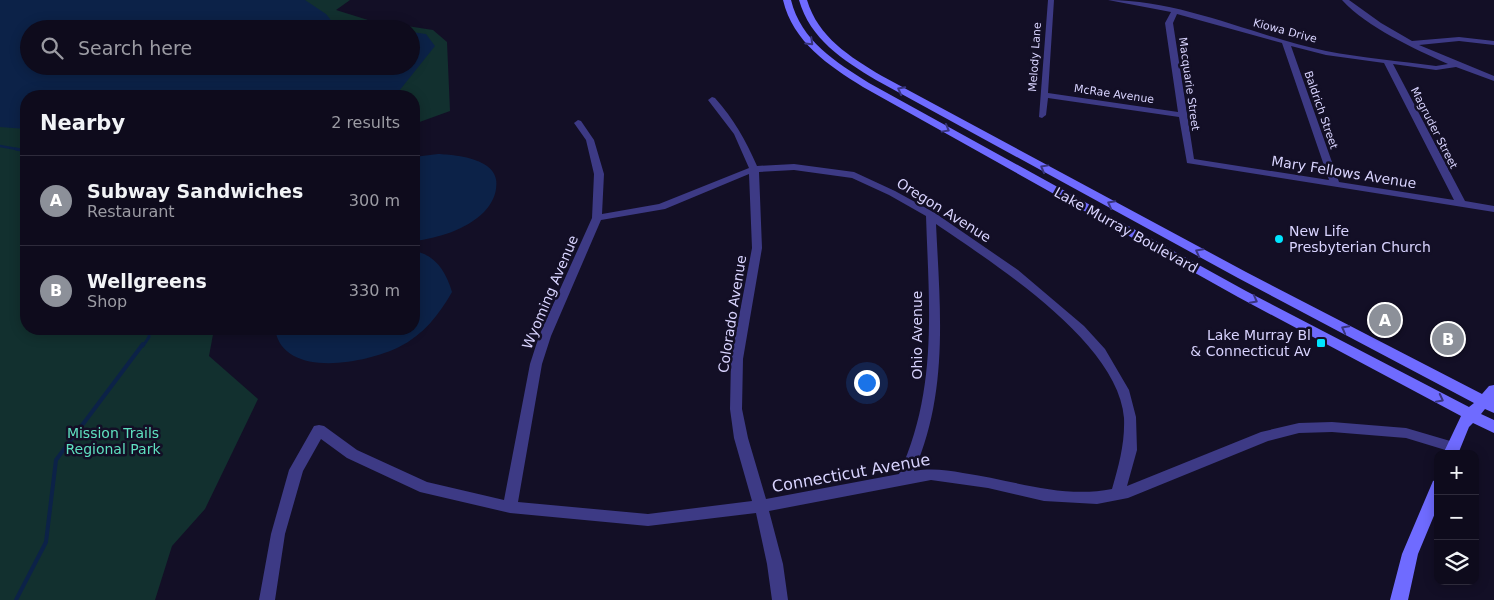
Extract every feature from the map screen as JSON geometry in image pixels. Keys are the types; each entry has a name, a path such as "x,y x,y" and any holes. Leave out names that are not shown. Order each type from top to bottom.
{"main road":[{"name":"Lake Murray Boulevard","path":"787,0 795,24 805,38 838,67 1234,289 1494,427"},
{"name":"Lake Murray Boulevard","path":"803,0 811,21 821,34 855,63 1242,275 1489,404"},
{"path":"1074,200 1087,191"},
{"path":"1234,289 1242,275"},
{"path":"1451,450 1471,415 1489,404 1494,390"},
{"path":"1399,600 1410,554 1434,495"}],"street":[{"name":"Melody Lane","path":"1042,115 1050,0"},
{"name":"Kiowa Drive","path":"1111,0 1175,11 1326,53 1436,68 1456,65"},
{"path":"1345,0 1372,20 1413,43 1456,65 1494,79"},
{"name":"Macquarie Street","path":"1175,11 1169,23 1190,161"},
{"path":"1413,43 1459,39 1494,43"},
{"name":"Baldrich Street","path":"1286,43 1335,184"},
{"name":"Magruder Street","path":"1388,61 1461,204"},
{"name":"McRae Avenue","path":"1044,96 1182,115"},
{"name":"Colorado Avenue","path":"712,100 738,134 754,169 757,248 737,359 736,409 741,438 761,506 775,564 780,600"},
{"name":"Wyoming Avenue","path":"510,507 536,364 546,336 597,218 599,174 590,140 578,122"},
{"name":"Mary Fellows Avenue","path":"1190,161 1494,210"},
{"name":"Oregon Avenue","path":"597,218 661,207 754,169 794,167 854,175 892,193 930,215 1014,273 1080,329 1110,364 1123,390 1130,423 1130,450 1118,494"},
{"name":"Ohio Avenue","path":"903,480 914,460 923,428 934,370 930,215"},
{"name":"Connecticut Avenue","path":"267,600 278,534 296,470 319,430 352,454 425,488 510,507 648,520 761,506 931,474 988,482 1044,495 1097,498 1128,492 1266,436 1299,428 1332,427 1406,433 1451,450"}],"green space":[{"name":"Mission Trails Regional Park","path":"0,0 350,0 336,10 368,20 20,20 20,75 420,75 420,28 433,30 447,42 450,111 420,122 420,90 20,90 20,335 213,335 209,356 258,399 205,509 172,546 155,600 0,600"}],"water":[{"path":"0,0 305,0 326,14 331,20 20,20 20,75 412,75 400,90 20,90 20,129 0,127"},
{"path":"420,33 426,34 435,46 420,65"},
{"path":"438,154 456,156 486,165 496,179 496,189 492,201 486,210 469,224 433,238 420,240 420,156"},
{"path":"420,252 434,260 439,266 447,278 452,292 442,309 420,333"},
{"path":"277,335 418,335 385,353 348,362 328,363 309,361 293,356 281,345"}],"building":[{"path":"1449,334 1464,345 1446,355 1432,344"}],"waterway":[{"path":"0,146 20,150"},
{"path":"16,149 20,150"},
{"path":"143,346 149,335"},
{"path":"16,600 46,542 56,460 143,344"}],"place":[{"name":"New Life Presbyterian Church","path":"1279,239"},
{"name":"Subway Sandwiches","path":"1385,320"},
{"name":"Wellgreens","path":"1448,339"},
{"name":"Lake Murray Bl & Connecticut Av","path":"1321,343"}]}
